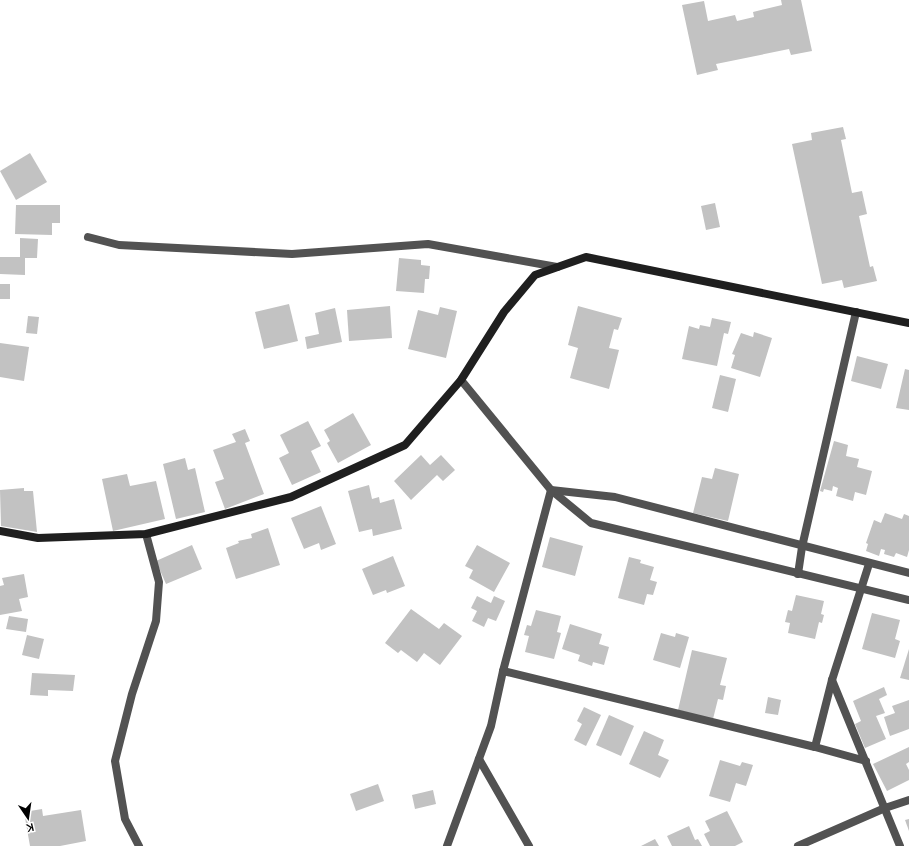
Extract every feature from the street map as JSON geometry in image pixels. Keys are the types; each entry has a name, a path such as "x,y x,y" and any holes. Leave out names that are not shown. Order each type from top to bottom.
{"street":[{"path":"88,237 119,245 292,254 428,244 557,268"},
{"path":"0,531 38,538 146,534 291,497 405,445 461,380 504,312 535,275 586,257 909,323"},
{"path":"798,574 802,547 856,312"},
{"path":"461,380 551,490 591,523 861,590 909,600"},
{"path":"551,490 615,497 802,547 909,573"},
{"path":"447,846 491,726 503,671 551,490"},
{"path":"139,846 124,819 115,761 132,694 156,622 159,582 146,534"},
{"path":"815,747 832,680 869,564"},
{"path":"503,671 815,747 866,761"},
{"path":"832,680 900,846"},
{"path":"479,759 529,846"},
{"path":"798,846 885,808 909,800"}],"building":[{"path":"781,0 801,0 812,51 791,55 789,49 716,64 718,70 697,75 682,5 704,1 708,21 735,15 737,21 754,17 753,12 782,5"},
{"path":"843,127 846,139 841,140 852,193 862,191 867,214 859,216 870,267 873,266 877,281 844,288 842,280 822,284 792,144 812,140 811,133"},
{"path":"30,153 47,182 16,200 0,171"},
{"path":"715,203 720,227 706,230 701,206"},
{"path":"16,205 60,205 60,223 52,223 52,235 15,234"},
{"path":"20,238 38,239 37,258 25,258 25,275 0,274 0,257 20,257"},
{"path":"399,258 421,260 421,265 430,266 429,279 425,279 424,293 396,291"},
{"path":"0,284 10,284 10,299 0,299"},
{"path":"289,304 298,341 264,349 255,312"},
{"path":"390,306 392,338 349,341 347,310"},
{"path":"578,306 622,318 618,330 614,329 609,348 619,350 609,389 570,378 578,348 568,345"},
{"path":"440,307 457,311 446,358 408,349 418,310 438,315"},
{"path":"335,308 342,342 307,349 305,337 319,334 315,313"},
{"path":"28,316 39,317 37,334 26,333"},
{"path":"712,318 731,322 728,334 724,333 717,366 682,359 689,326 699,329 700,325 710,327"},
{"path":"754,332 772,338 760,377 731,368 735,355 732,354 741,333 753,337"},
{"path":"0,343 29,347 24,381 0,377"},
{"path":"857,356 888,364 881,389 851,381"},
{"path":"905,369 909,370 909,410 896,408"},
{"path":"720,375 736,379 728,412 712,408"},
{"path":"353,413 371,445 338,463 327,443 330,441 324,430"},
{"path":"308,421 321,446 311,451 321,472 292,485 279,458 289,453 280,435"},
{"path":"245,429 250,441 245,443 264,494 225,509 215,482 224,479 213,450 236,442 232,434"},
{"path":"834,441 848,445 846,456 859,459 857,467 872,471 866,495 855,492 853,501 836,496 838,488 833,486 832,491 824,489 823,492 820,491"},
{"path":"421,455 430,465 441,455 455,470 443,481 437,475 411,500 394,481"},
{"path":"185,458 188,470 195,468 205,512 176,519 163,464"},
{"path":"715,468 739,474 728,521 693,513 702,477 712,479"},
{"path":"127,474 130,486 156,481 165,519 113,531 102,479"},
{"path":"369,485 372,499 379,497 380,503 394,499 402,529 373,536 372,529 359,532 348,491"},
{"path":"24,488 24,491 33,491 37,532 1,526 0,490"},
{"path":"321,506 336,544 321,550 319,543 304,549 291,518"},
{"path":"885,513 902,519 904,514 909,516 909,550 907,557 896,553 894,557 884,554 885,550 881,549 879,556 866,551 868,544 866,543 874,520 881,523"},
{"path":"268,528 280,565 236,579 226,548 239,543 238,541 252,538 251,534"},
{"path":"550,537 583,546 575,576 542,567"},
{"path":"192,545 202,569 166,584 156,561"},
{"path":"477,545 510,563 494,592 469,578 473,570 465,566"},
{"path":"393,556 405,586 387,593 386,590 373,595 362,569"},
{"path":"629,557 641,560 640,563 654,567 650,580 657,582 653,595 647,594 644,605 618,598"},
{"path":"24,574 28,597 19,599 22,611 0,615 0,586 4,585 2,578"},
{"path":"796,595 824,601 821,614 824,615 822,623 819,622 815,639 788,633 790,623 785,622 788,610 792,611"},
{"path":"477,596 491,603 494,596 505,601 496,621 488,618 484,627 472,621 477,611 471,608"},
{"path":"411,609 439,629 444,623 462,636 440,665 424,653 417,662 401,650 398,653 385,643"},
{"path":"536,610 561,616 557,632 561,633 554,659 525,652 529,636 524,635 527,625 531,626"},
{"path":"872,613 900,620 895,639 900,641 895,658 862,649"},
{"path":"9,616 28,619 26,632 6,629"},
{"path":"570,624 602,634 599,644 609,647 604,665 593,662 592,666 578,661 580,655 562,649"},
{"path":"661,633 675,637 676,633 689,637 680,668 653,660"},
{"path":"27,635 44,639 39,659 22,655"},
{"path":"909,649 909,680 900,678"},
{"path":"692,650 727,658 720,685 726,686 723,700 718,699 713,719 678,710"},
{"path":"32,673 75,675 73,691 48,690 48,696 30,695"},
{"path":"884,687 887,695 879,699 885,713 876,716 886,739 865,748 855,724 861,721 853,701"},
{"path":"768,697 781,700 778,715 765,713"},
{"path":"909,700 909,729 890,736 884,717 895,713 892,706"},
{"path":"584,707 601,715 586,746 574,740 582,724 577,721"},
{"path":"609,715 634,726 621,756 596,745"},
{"path":"644,731 664,740 658,755 669,760 660,778 629,764"},
{"path":"909,747 909,762 906,764 909,770 909,780 887,791 873,764"},
{"path":"720,760 740,766 742,762 753,765 746,786 736,783 730,802 709,796"},
{"path":"378,784 384,801 356,811 350,794"},
{"path":"433,790 436,804 415,809 412,795"},
{"path":"42,809 43,816 81,810 86,841 60,846 30,846 24,812"},
{"path":"727,811 743,842 735,846 710,846 704,834 710,831 705,821"},
{"path":"909,819 909,831 905,820"},
{"path":"689,826 695,840 698,839 702,846 672,846 667,836"},
{"path":"655,839 659,846 641,846"}]}
